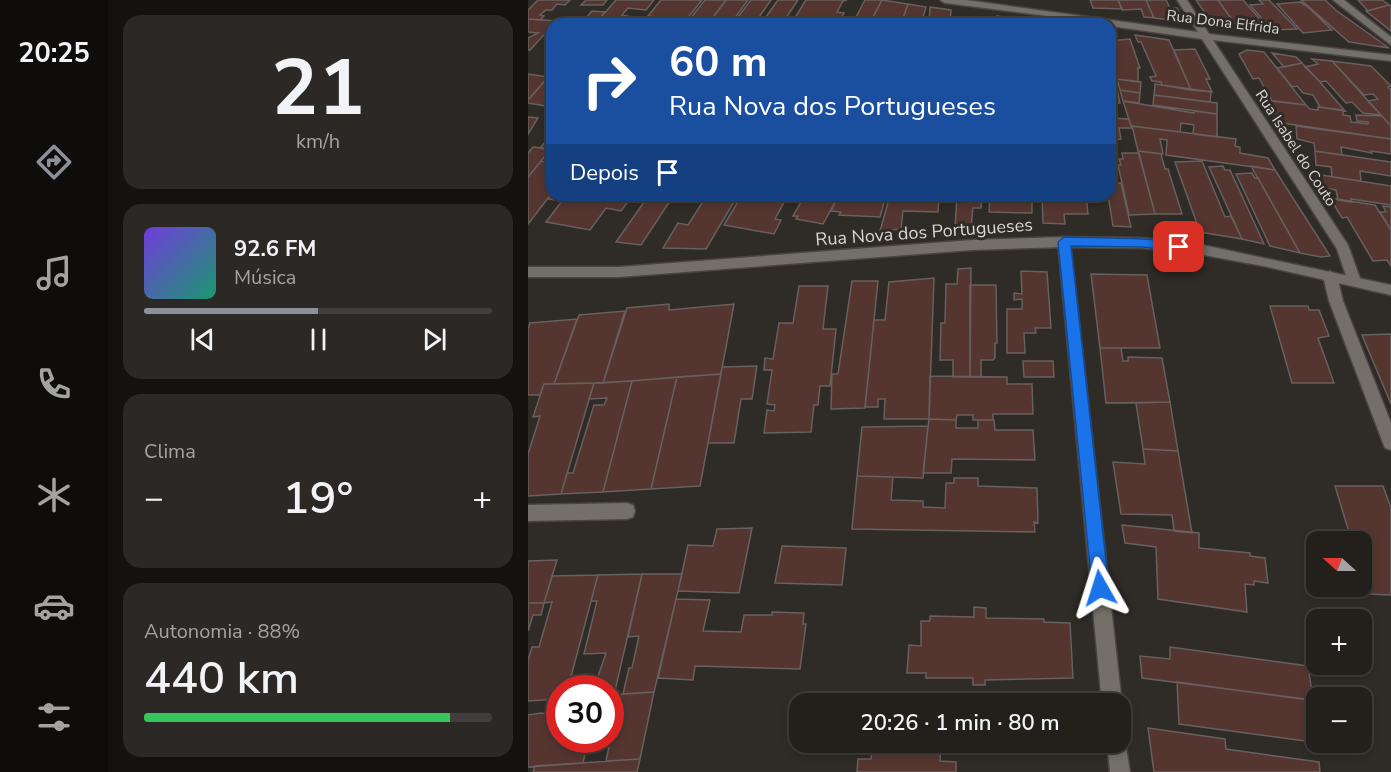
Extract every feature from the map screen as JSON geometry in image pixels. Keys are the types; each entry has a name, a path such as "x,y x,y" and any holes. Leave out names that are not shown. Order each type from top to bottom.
{"street":[{"name":"Rua Dona Elfrida","path":"945,0 1006,4 1093,18"},
{"name":"Rua Isabel do Couto","path":"1182,0 1343,248 1354,281"},
{"path":"1338,0 1391,42"},
{"name":"Rua Dona Elfrida","path":"1116,22 1204,36 1391,58"},
{"path":"1064,242 1111,693"},
{"name":"Rua Nova dos Portugueses","path":"528,272 619,272 972,245 1064,242 1142,243 1198,249 1391,290"},
{"path":"1330,276 1336,301 1391,443"},
{"path":"528,513 627,512"},
{"path":"1117,753 1120,772"}],"building":[{"path":"538,0 570,0 565,5 557,4 552,10 546,10 540,15 544,16 540,20 528,19 528,10"},
{"path":"586,0 607,0 603,5 581,5"},
{"path":"616,0 654,0 646,10 628,8 622,15 636,18 600,18"},
{"path":"661,0 702,0 688,18 648,16"},
{"path":"705,0 726,0 712,18 691,18"},
{"path":"726,0 748,0 735,18 712,18"},
{"path":"751,0 771,0 758,18 737,18"},
{"path":"778,0 798,0 786,18 765,18"},
{"path":"806,0 847,0 843,1 837,12 844,13 841,18 795,18"},
{"path":"865,0 882,0 873,18 856,17"},
{"path":"882,0 908,4 903,18 873,18"},
{"path":"1090,0 1118,0 1122,9 1093,8"},
{"path":"1118,0 1146,0 1154,18 1144,17 1141,9 1122,10"},
{"path":"1146,0 1166,0 1170,8 1177,8 1186,22 1154,18"},
{"path":"1196,0 1218,0 1233,21 1212,23"},
{"path":"1218,0 1243,0 1272,33 1238,28"},
{"path":"1259,0 1269,0 1297,29 1272,30 1250,5 1263,4"},
{"path":"1301,0 1325,0 1389,48 1349,42"},
{"path":"1358,0 1382,0 1389,5 1368,11"},
{"path":"1300,2 1332,30 1303,33 1277,4"},
{"path":"908,4 926,7 923,18 903,18"},
{"path":"1391,6 1391,31 1366,11"},
{"path":"930,7 951,10 950,18 929,18"},
{"path":"592,11 605,12 600,18 586,18"},
{"path":"528,19 546,20 546,33 530,50 528,50 528,38 538,33 528,32"},
{"path":"1135,35 1169,40 1191,90 1152,81 1150,77 1156,76 1141,42 1138,42"},
{"path":"1130,39 1140,68 1138,68 1138,82 1117,79 1116,40"},
{"path":"1195,49 1210,79 1206,79 1212,92 1191,90 1174,50"},
{"path":"1247,50 1264,52 1306,105 1272,101 1259,78 1253,79 1239,54"},
{"path":"1272,53 1296,57 1302,63 1284,67"},
{"path":"1312,59 1332,61 1381,115 1363,113 1352,102 1346,103 1326,81 1320,82 1305,67 1318,64"},
{"path":"1332,61 1371,66 1391,86 1388,87 1391,90 1391,126 1368,101 1378,99 1373,94 1364,95"},
{"path":"1302,63 1345,111 1320,107 1313,95 1303,93 1297,86 1292,87 1277,68"},
{"path":"528,74 546,77 546,79 528,100"},
{"path":"1117,79 1141,82 1140,93 1120,90"},
{"path":"546,80 546,106 528,103 528,100"},
{"path":"1116,84 1120,103 1116,103"},
{"path":"1155,84 1211,92 1210,102 1154,95"},
{"path":"1120,90 1140,93 1139,103 1123,101"},
{"path":"1154,95 1217,103 1217,114 1153,105"},
{"path":"1266,100 1306,105 1310,109 1318,110 1318,107 1343,110 1343,115 1350,116 1351,122 1368,124 1368,122 1357,121 1356,115 1382,116 1391,126 1391,139 1282,123"},
{"path":"1123,101 1194,113 1194,111 1217,114 1217,137 1193,134 1194,125 1181,123 1180,132 1131,126"},
{"path":"528,117 538,118 528,134"},
{"path":"1116,118 1129,119 1132,128 1119,128 1121,139 1116,140"},
{"path":"1132,126 1236,139 1235,146 1240,147 1240,153 1268,158 1275,170 1166,155 1167,140 1160,139 1163,154 1138,151"},
{"path":"1296,126 1391,139 1391,154 1341,147 1342,155 1315,151 1314,143 1297,139"},
{"path":"546,141 546,150 540,148"},
{"path":"533,147 546,148 546,155 528,177 528,153"},
{"path":"1138,151 1161,154 1182,214 1155,214"},
{"path":"1315,151 1391,162 1391,176 1360,171 1361,181 1332,177 1331,167 1316,165"},
{"path":"1122,153 1139,153 1155,214 1129,215 1118,165 1121,165 1119,159 1123,159"},
{"path":"541,161 546,162 546,201 528,224 528,177"},
{"path":"1202,161 1225,217 1231,216 1242,239 1200,232 1175,162"},
{"path":"1223,166 1225,170 1230,170 1264,244 1242,239 1209,167"},
{"path":"1251,166 1275,170 1330,256 1321,257 1300,253"},
{"path":"1252,173 1255,178 1258,178 1300,253 1270,246 1236,174"},
{"path":"1315,174 1391,186 1391,205 1351,199 1352,202 1338,200 1336,190 1323,188"},
{"path":"1116,183 1121,183 1131,227 1113,226 1109,201 1116,201"},
{"path":"1330,198 1375,205 1391,230 1391,266 1387,260 1373,261 1347,217 1342,218"},
{"path":"562,201 628,201 621,211 606,208 590,230 546,222"},
{"path":"645,201 670,201 641,245 616,242"},
{"path":"703,201 734,201 706,249 663,248 678,223 688,225"},
{"path":"738,201 785,201 775,219 781,220 774,234 724,225"},
{"path":"802,201 836,201 823,224 796,219 798,216 793,216"},
{"path":"836,201 884,201 880,217 839,215 841,212 831,211"},
{"path":"888,201 939,201 938,212 903,211 901,229 880,231"},
{"path":"957,201 982,201 981,208 973,208 971,227 955,227"},
{"path":"990,201 1032,201 1032,213 989,212"},
{"path":"1042,201 1087,201 1088,214 1064,214 1065,224 1043,223"},
{"path":"1383,206 1391,207 1391,230 1380,212 1386,212"},
{"path":"971,268 970,377 953,377 953,360 940,360 941,323 945,323 946,284 957,284 958,269"},
{"path":"1021,271 1047,272 1051,328 1035,328 1036,333 1024,333 1025,353 1007,353 1007,309 1022,309 1022,299 1014,300 1014,293 1022,294"},
{"path":"1091,274 1147,275 1160,348 1100,348"},
{"path":"934,278 929,419 884,419 885,399 878,399 878,407 865,407 874,320 885,320 889,282"},
{"path":"852,281 878,281 865,408 831,409 832,374 838,374"},
{"path":"970,285 996,285 995,358 981,360 981,377 970,377"},
{"path":"799,286 828,286 823,329 836,329 830,386 820,386 818,405 814,405 811,432 764,433 767,410 774,411 775,405 767,404 772,370 764,370 765,358 773,359 779,323 793,323"},
{"path":"669,304 669,310 734,304 721,374 603,383 627,308"},
{"path":"1270,306 1308,306 1309,310 1319,310 1329,336 1318,338 1334,383 1292,383"},
{"path":"625,311 603,383 554,384 579,315"},
{"path":"577,319 554,384 544,384 540,395 528,395 528,329 530,323"},
{"path":"1391,334 1391,404 1362,335"},
{"path":"1100,348 1121,348 1123,361 1128,361 1128,357 1162,358 1170,402 1106,403"},
{"path":"1023,361 1053,361 1054,377 1024,377"},
{"path":"757,366 752,399 741,399 734,443 708,443 722,367"},
{"path":"721,374 700,486 651,489 677,377"},
{"path":"930,376 1007,377 1007,384 1032,384 1033,414 993,414 993,420 973,420 973,415 957,415 956,420 929,419"},
{"path":"677,377 651,489 603,492 632,381"},
{"path":"632,381 603,492 561,494 567,473 573,473 594,405 604,405 607,398 589,399 594,383"},
{"path":"594,383 561,494 528,496 528,454 540,416 533,417 544,384"},
{"path":"1170,402 1178,451 1143,449 1136,403"},
{"path":"929,419 956,420 956,428 978,428 978,420 994,420 995,430 1033,430 1035,460 952,459 951,473 923,473"},
{"path":"928,426 923,478 857,476 862,427"},
{"path":"1143,449 1178,451 1192,533 1174,531 1172,515 1121,514 1113,462 1145,464"},
{"path":"857,476 893,477 891,500 923,501 923,507 945,508 946,483 954,483 954,478 978,478 978,486 1037,488 1038,523 1034,522 1035,532 852,529"},
{"path":"1335,486 1383,486 1391,508 1391,595 1372,594 1372,531 1349,531"},
{"path":"1122,525 1199,533 1199,548 1250,553 1250,556 1265,558 1268,583 1254,581 1254,585 1245,584 1247,612 1158,599 1156,547 1125,543"},
{"path":"752,528 739,593 678,591 688,545 713,546 717,529"},
{"path":"782,546 846,548 842,585 775,583"},
{"path":"557,560 544,603 528,603 528,561"},
{"path":"642,574 619,675 598,675 606,653 584,654 597,601 591,601 598,575"},
{"path":"642,574 682,574 654,692 624,694 639,636 628,637"},
{"path":"598,575 571,675 546,675 546,700 528,701 528,660 532,647 539,647 552,602 544,603 552,576"},
{"path":"676,599 710,600 703,631 741,632 744,615 772,615 772,612 804,613 803,624 806,624 800,669 695,666 693,680 658,678"},
{"path":"528,603 544,603 541,615 533,615 528,631"},
{"path":"974,607 986,608 986,618 1044,619 1044,622 1070,623 1073,678 985,680 985,685 973,685 973,678 926,678 926,673 907,673 909,645 921,646 921,621 930,621 930,616 974,617"},
{"path":"1170,647 1306,666 1306,675 1309,675 1311,687 1306,687 1306,699 1142,678 1140,656 1170,659"},
{"path":"1177,682 1306,700 1306,741 1179,724"},
{"path":"654,692 640,759 606,761 608,753 624,753 624,694"},
{"path":"546,714 546,753 585,753 583,763 528,767 528,715"},
{"path":"1148,728 1225,739 1226,749 1319,762 1320,772 1154,772"},
{"path":"872,753 940,753 940,761 956,762 956,772 857,772 858,759 871,759"},
{"path":"640,759 637,772 533,772 535,766"}],"route":[{"path":"1100,588 1064,242 1142,243 1179,247"}]}
